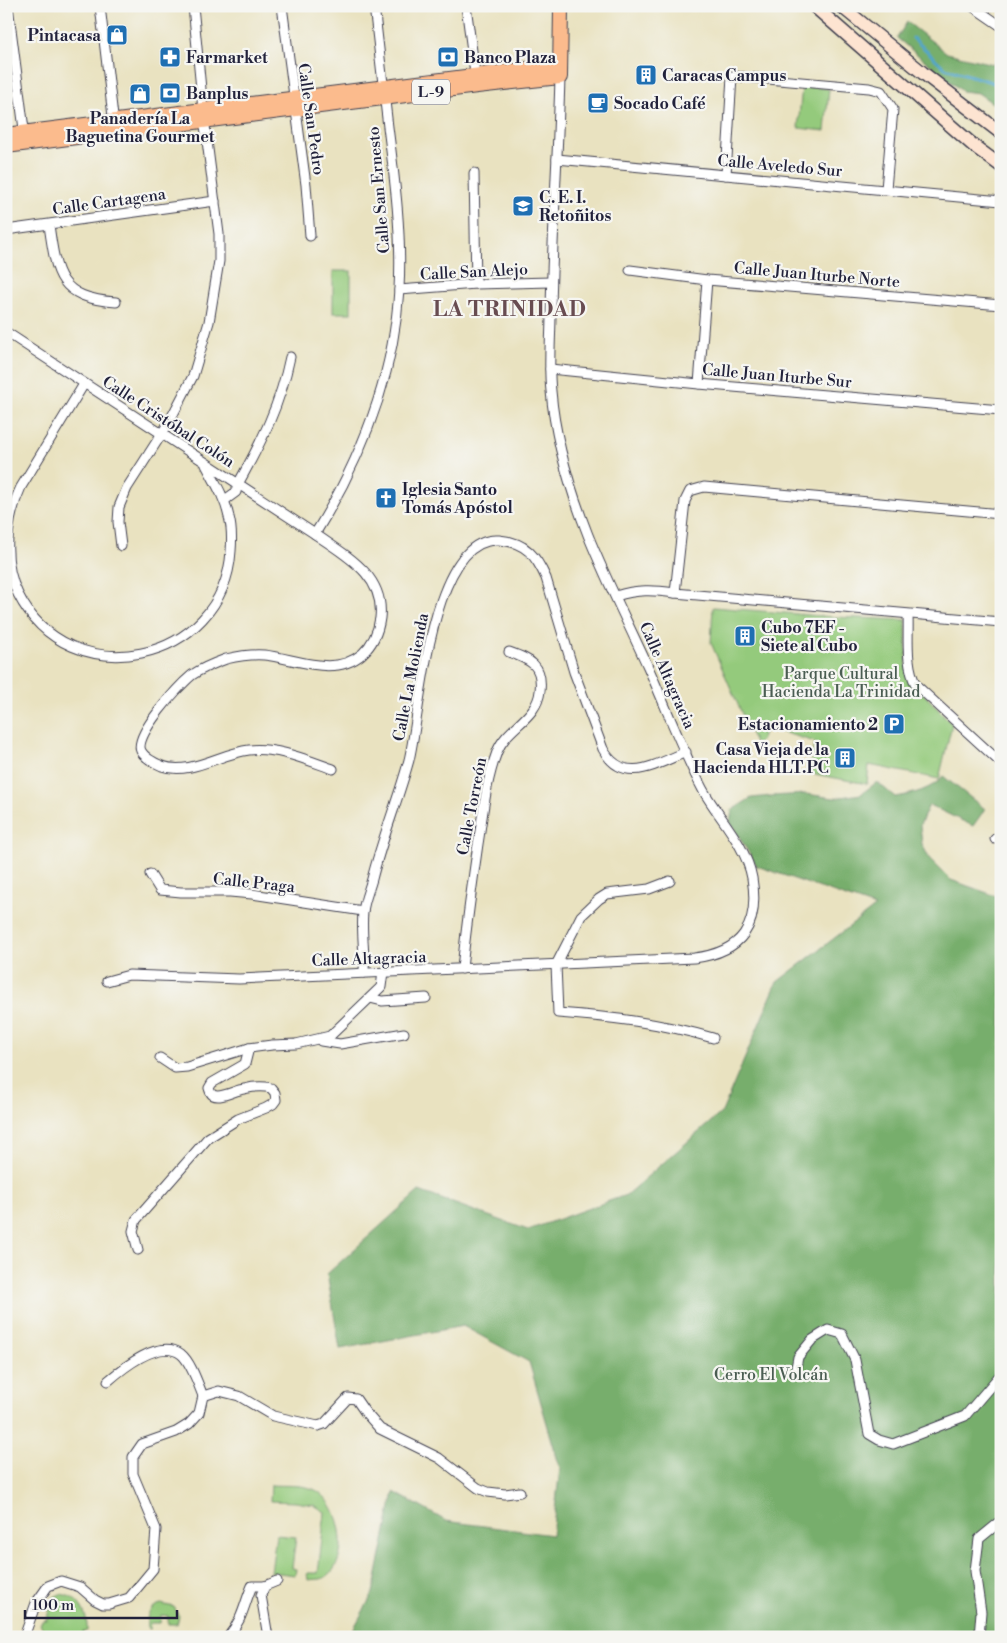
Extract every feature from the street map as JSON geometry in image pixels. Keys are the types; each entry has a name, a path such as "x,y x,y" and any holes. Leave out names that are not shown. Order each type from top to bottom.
{"main road":[{"path":"560,71 561,6"},
{"path":"814,6 974,146 1001,166"},
{"path":"841,6 1001,133"},
{"name":"L-9","path":"6,146 25,138 560,71"},
{"name":"L-9","path":"6,135 25,138"}],"street":[{"path":"8,6 25,138"},
{"path":"100,6 114,127"},
{"path":"121,546 118,522 119,507 127,488 162,434 193,376 210,322 219,261 219,234 203,115 193,6"},
{"name":"Calle San Pedro","path":"282,6 306,185 310,236"},
{"name":"Calle San Ernesto","path":"315,534 342,489 378,401 392,338 399,290 398,213 374,6"},
{"path":"466,6 476,81"},
{"path":"972,6 1001,26"},
{"name":"Calle Altagracia","path":"107,980 129,975 239,979 708,956 721,952 732,945 747,930 752,920 754,907 752,875 738,845 704,790 686,752 588,534 568,479 550,390 560,71"},
{"path":"726,175 732,76 869,88 881,91 893,110 886,189"},
{"name":"Calle Aveledo Sur","path":"557,159 1001,201"},
{"path":"474,173 476,284"},
{"name":"Calle Cartagena","path":"6,230 215,201"},
{"path":"49,225 56,266 60,276 68,286 87,298 116,302"},
{"name":"Calle Juan Iturbe Norte","path":"630,270 707,280 1001,306"},
{"path":"699,384 707,280"},
{"name":"Calle San Alejo","path":"399,290 476,284 552,282"},
{"name":"Calle Cristóbal Colón","path":"6,332 354,561 366,572 378,592 380,611 378,629 371,645 358,657 339,665 326,666 278,657 251,655 226,660 202,669 182,684 168,699 142,736 139,744 141,751 153,762 163,767 174,768 196,765 236,752 251,750 283,753 334,768"},
{"path":"224,497 236,492 238,484 271,422 284,386 290,357"},
{"name":"Calle Juan Iturbe Sur","path":"550,369 1001,410"},
{"path":"84,384 21,487 15,500 9,529 8,559 10,575 29,612 47,631 71,646 100,654 116,656 131,655 156,649 177,640 200,622 218,598 229,570 232,536 230,518 224,497 206,464"},
{"path":"675,593 685,501 690,491 704,488 1001,514"},
{"name":"Calle La Molienda","path":"364,972 363,911 376,863 409,760 437,611 460,562 468,551 486,540 515,542 533,554 540,564 546,578 574,672 608,759 627,770 638,770 686,752"},
{"path":"616,596 629,592 649,590 1001,622"},
{"path":"908,615 911,676 916,685 1001,763"},
{"name":"Calle Torreón","path":"462,969 467,915 482,814 492,766 504,739 534,709 540,690 538,668 530,660 509,652"},
{"name":"Calle Praga","path":"150,874 160,890 252,894 363,911"},
{"path":"670,881 649,889 607,894 581,916 556,964 558,1013 649,1022 713,1038"},
{"path":"160,1058 175,1068 187,1067 249,1048 318,1040 330,1036 381,987 383,972"},
{"path":"370,998 382,1001 426,998"},
{"path":"318,1040 340,1044 404,1033"},
{"path":"138,1250 132,1231 136,1220 208,1138 238,1118 266,1108 276,1100 275,1093 271,1088 265,1087 243,1089 214,1096 211,1093 209,1088 212,1083 245,1064 249,1048"},
{"path":"795,1373 798,1357 812,1340 828,1330 842,1334 855,1360 869,1434 878,1440 893,1444 965,1416 1001,1374"},
{"path":"24,1637 36,1603 48,1586 61,1582 71,1584 80,1587 95,1600 103,1604 109,1604 129,1598 153,1569 156,1529 133,1474 133,1458 142,1444 176,1432 189,1424 199,1413 203,1396 195,1374 181,1354 168,1350 151,1352 129,1364 108,1381"},
{"path":"203,1396 219,1391 239,1396 273,1416 318,1426 324,1424 348,1398 353,1398 356,1399 380,1429 438,1458 478,1488 488,1492 505,1494 520,1492"},
{"path":"978,1637 981,1612 975,1571 979,1539 1001,1521"},
{"path":"228,1637 243,1614 252,1586 265,1586 276,1581"},
{"path":"265,1586 261,1595 268,1637"}],"green space":[{"path":"907,22 947,53 993,64 1001,58 1001,109 978,93 962,91 897,38"},
{"path":"802,86 829,89 825,131 798,128"},
{"path":"333,271 351,271 351,313 333,313"},
{"name":"Parque Cultural Hacienda La Trinidad","path":"713,607 833,617 906,620 907,676 952,724 939,779 869,765 867,784 809,773 815,742 765,727 762,739 756,746 711,643"},
{"name":"Cerro El Volcán","path":"943,776 985,809 973,826 929,805 920,825 922,844 929,858 951,880 996,896 1001,875 1001,1637 349,1637 373,1593 394,1492 446,1521 552,1535 560,1468 529,1362 463,1326 340,1349 327,1274 419,1191 528,1230 626,1195 722,1112 777,982 875,907 757,866 730,822 732,810 751,798 806,794 834,798 861,794 877,782 895,797 928,788"},
{"path":"271,1485 308,1487 323,1495 331,1505 337,1518 341,1546 339,1559 333,1570 324,1578 308,1580 307,1573 318,1573 325,1512 314,1505 270,1501"},
{"path":"276,1535 296,1537 292,1568 296,1569 295,1575 271,1572"},
{"path":"60,1594 67,1595 81,1606 87,1624 87,1631 83,1632 83,1637 72,1637 71,1634 57,1634 45,1631 42,1628 40,1624 43,1620 46,1620 54,1597"},
{"path":"161,1604 174,1607 179,1616 177,1624 168,1624 168,1616 161,1615 160,1623 150,1623 149,1630 147,1623 149,1612"}],"waterway":[{"path":"913,38 945,68 1001,85"}],"place":[{"name":"Pintacasa","path":"117,35"},
{"name":"Farmarket","path":"170,57"},
{"name":"Banco Plaza","path":"448,57"},
{"name":"Caracas Campus","path":"646,75"},
{"name":"Banplus","path":"170,93"},
{"name":"Panadería La Baguetina Gourmet","path":"140,94"},
{"name":"Socado Café","path":"598,103"},
{"name":"C. E. I. Retoñitos","path":"523,206"},
{"name":"Iglesia Santo Tomás Apóstol","path":"386,498"},
{"name":"Cubo 7EF - Siete al Cubo","path":"745,636"},
{"name":"Estacionamiento 2","path":"894,724"},
{"name":"Casa Vieja de la Hacienda HLT.PC","path":"845,758"}],"district":[{"name":"LA TRINIDAD","path":"510,309"}]}
